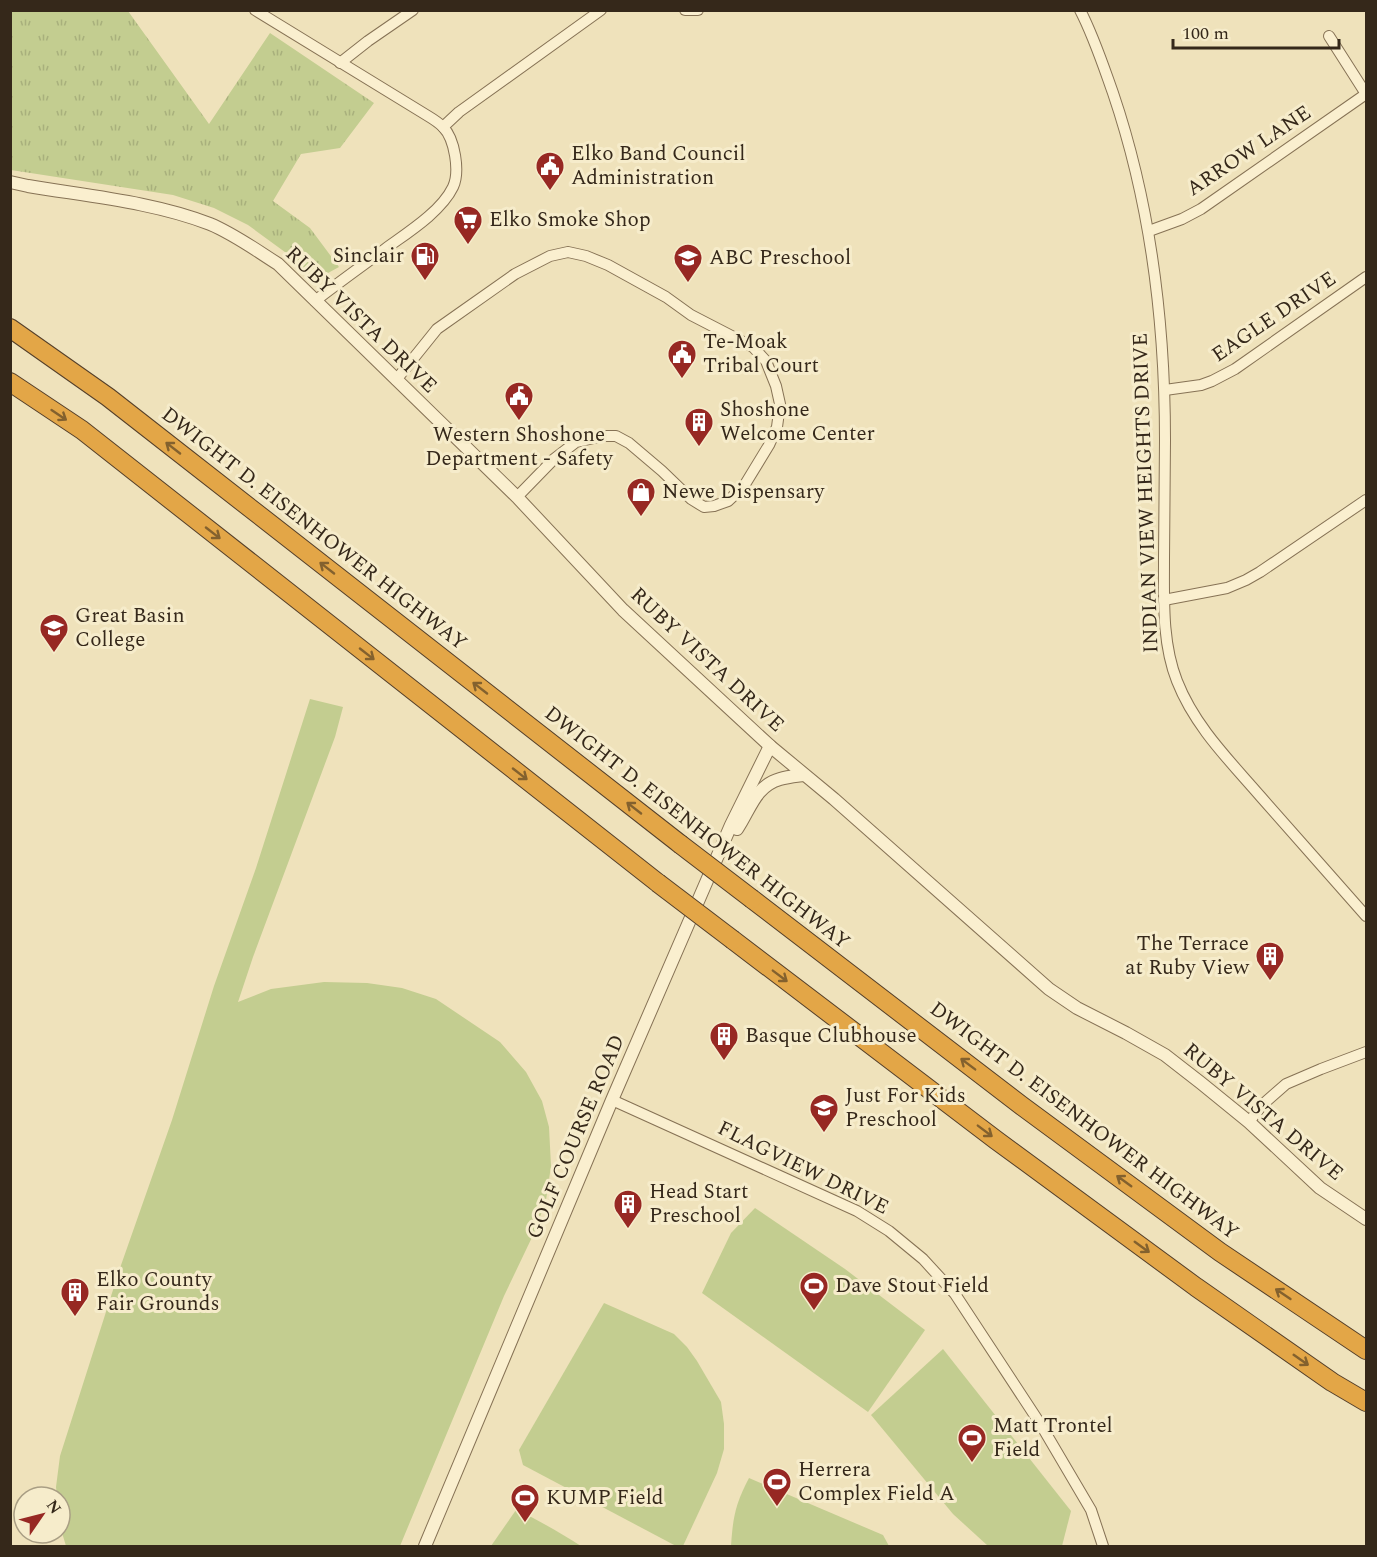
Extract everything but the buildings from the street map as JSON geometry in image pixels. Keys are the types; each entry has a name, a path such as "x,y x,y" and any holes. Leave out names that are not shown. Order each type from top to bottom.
{"highway":[{"name":"DWIGHT D. EISENHOWER HIGHWAY","path":"10,328 108,397 680,844 1022,1106 1201,1238 1366,1350"},
{"path":"10,382 82,430 658,883 996,1140 1196,1287 1332,1382 1366,1402"}],"street":[{"path":"255,10 268,14 340,63 428,116 443,127 455,154 456,178 453,187 433,212 315,301"},
{"path":"340,63 413,10"},
{"path":"443,127 459,112 601,10"},
{"path":"685,10 698,10"},
{"name":"INDIAN VIEW HEIGHTS DRIVE","path":"1080,10 1101,57 1118,109 1149,231 1158,302 1165,390 1164,600 1167,643 1171,662 1187,703 1210,739 1366,916"},
{"path":"1329,36 1366,94"},
{"name":"ARROW LANE","path":"1149,231 1182,219 1201,209 1366,94"},
{"name":"RUBY VISTA DRIVE","path":"10,182 185,215 212,225 245,242 278,264 517,496 623,610 803,775 834,799 1049,989 1077,1008 1165,1055 1249,1122 1320,1188 1366,1219"},
{"path":"396,380 437,329 515,274 549,256 568,252 608,265 666,297 692,315 753,347 766,361 780,404 777,427 769,445 744,486 728,501 704,507 691,499 629,443 616,436 603,436 576,442 554,459 517,496"},
{"name":"EAGLE DRIVE","path":"1165,390 1201,385 1235,369 1366,277"},
{"path":"1164,600 1227,588 1246,580 1366,500"},
{"name":"GOLF COURSE ROAD","path":"425,1546 718,854 770,746"},
{"path":"718,854 739,826 763,787 779,779 803,775"},
{"path":"1249,1122 1262,1105 1286,1084 1321,1068 1366,1052"},
{"name":"FLAGVIEW DRIVE","path":"612,1100 856,1211 889,1231 923,1259 955,1294 1041,1425 1091,1510 1103,1546"}],"green space":[{"path":"10,11 128,11 209,124 270,33 374,103 340,148 301,154 273,201 310,228 339,267 317,279 310,276 289,255 248,225 214,208 173,195 11,170"},
{"path":"310,699 343,707 335,737 238,1002 271,989 324,982 367,983 402,988 436,999 500,1042 526,1072 542,1101 549,1127 551,1166 546,1200 535,1231 504,1296 400,1546 66,1546 72,1545 72,1485 56,1485 60,1456 120,1268 172,1120 214,986 256,868"},
{"name":"Dave Stout Field","path":"755,1208 845,1269 925,1330 868,1412 702,1293 731,1233"},
{"path":"604,1303 674,1334 697,1361 721,1402 724,1449 717,1473 683,1546 676,1546 523,1465 519,1450"},
{"name":"Matt Trontel Field","path":"943,1349 1071,1511 1062,1546 988,1546 953,1514 871,1415"},
{"name":"Herrera Complex Field A","path":"749,1478 883,1535 889,1546 731,1546 736,1511"},
{"name":"KUMP Field","path":"516,1510 541,1522 581,1546 491,1546"}],"place":[{"name":"Elko Band Council Administration","path":"550,192"},
{"name":"Elko Smoke Shop","path":"468,246"},
{"name":"Sinclair","path":"425,282"},
{"name":"ABC Preschool","path":"688,284"},
{"name":"Te-Moak Tribal Court","path":"682,380"},
{"name":"Western Shoshone Department - Safety","path":"519,422"},
{"name":"Shoshone Welcome Center","path":"699,448"},
{"name":"Newe Dispensary","path":"641,518"},
{"name":"Great Basin College","path":"54,654"},
{"name":"The Terrace at Ruby View","path":"1270,982"},
{"name":"Basque Clubhouse","path":"724,1062"},
{"name":"Just For Kids Preschool","path":"824,1134"},
{"name":"Head Start Preschool","path":"628,1230"},
{"name":"Dave Stout Field","path":"814,1312"},
{"name":"Elko County Fair Grounds","path":"75,1318"},
{"name":"Matt Trontel Field","path":"972,1464"},
{"name":"Herrera Complex Field A","path":"777,1508"},
{"name":"KUMP Field","path":"525,1524"}]}
